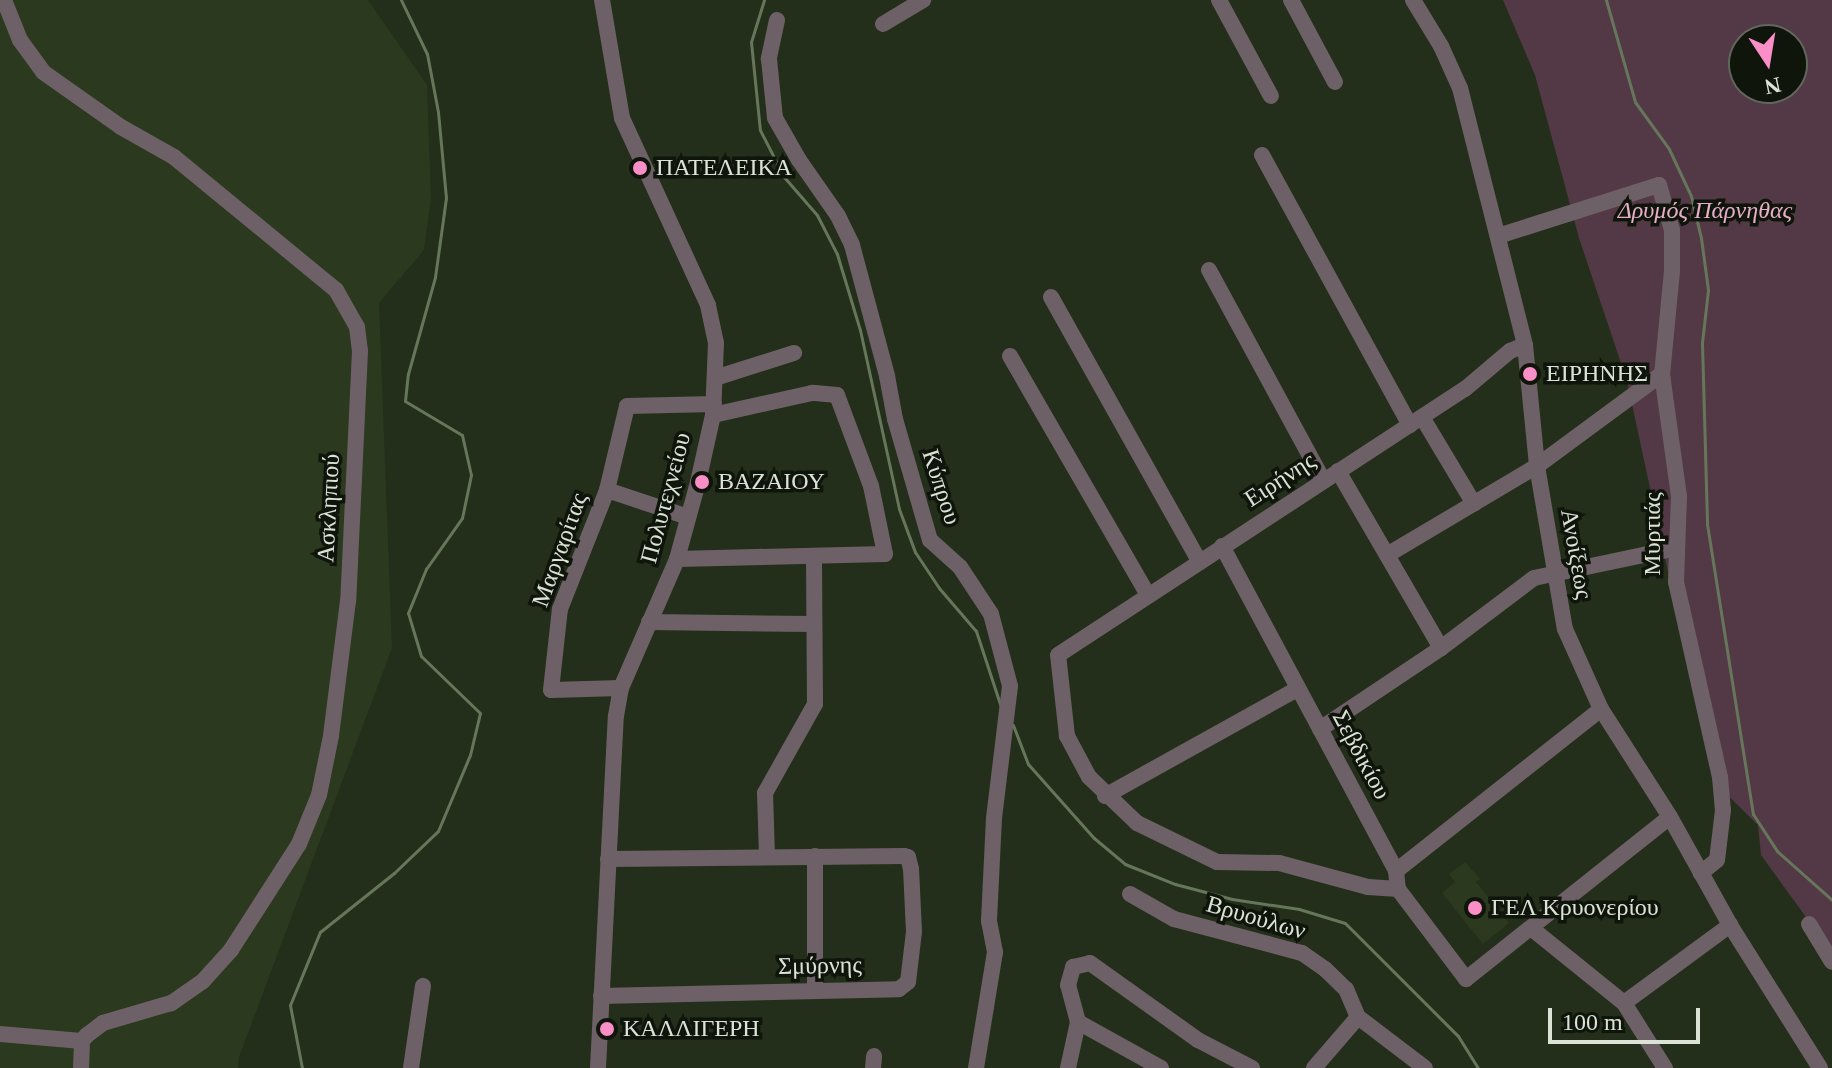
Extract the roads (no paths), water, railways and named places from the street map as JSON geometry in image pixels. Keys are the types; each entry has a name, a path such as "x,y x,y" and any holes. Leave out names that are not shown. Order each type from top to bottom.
{"street":[{"name":"Ασκληπιού","path":"4,0 20,40 43,72 121,127 174,157 336,290 357,327 360,351 348,601 331,736 319,795 299,844 231,950 203,981 171,1003 103,1023 82,1041"},
{"name":"Πολυτεχνείου","path":"598,1068 608,859 621,688 677,559 713,410 716,343 708,305 622,118 602,0"},
{"path":"883,24 923,0"},
{"path":"1219,0 1271,96"},
{"path":"1291,0 1335,82"},
{"name":"Ανοίξεως","path":"1413,0 1441,46 1460,88 1525,345 1537,466 1565,629 1601,709 1670,817 1730,925 1820,1068"},
{"name":"Κύπρου","path":"777,20 769,59 775,118 799,160 838,216 852,245 887,376 895,419 930,540 960,567 991,614 1010,686 993,831 989,921 995,952 976,1068"},
{"path":"1262,155 1416,421 1474,504"},
{"name":"Μυρτιάς","path":"1498,236 1659,185 1672,230 1672,271 1662,374 1679,496 1676,582 1720,777 1723,810 1717,860 1701,873"},
{"path":"1209,270 1331,476 1387,555 1441,648"},
{"path":"1051,297 1200,562"},
{"name":"Ειρήνης","path":"1105,796 1089,777 1067,736 1058,655 1465,389 1510,351 1525,345"},
{"path":"715,378 794,353"},
{"path":"1010,356 1148,595"},
{"path":"1387,555 1537,466 1662,374"},
{"path":"677,559 885,554 871,486 837,395 828,391 713,410"},
{"name":"Μαργαρίτας","path":"621,688 551,690 560,609 607,490 627,406 713,410"},
{"path":"607,490 688,517"},
{"name":"Σεβδικίου","path":"1222,546 1396,871 1398,889"},
{"path":"1320,729 1441,648 1534,578 1676,548"},
{"path":"767,856 765,793 815,704 814,558"},
{"path":"649,622 814,624"},
{"path":"1297,689 1105,796 1137,823 1217,862 1279,863 1368,887 1398,889 1466,979 1670,817"},
{"path":"1396,871 1601,709"},
{"path":"608,859 815,856 815,989"},
{"name":"Σμύρνης","path":"601,996 899,989 908,982 914,932 908,857 815,856"},
{"name":"Βρυούλων","path":"1130,894 1174,919 1302,953 1346,989 1358,1017 1425,1068"},
{"path":"1809,924 1832,962"},
{"path":"1624,1003 1730,925"},
{"path":"1531,928 1624,1003 1665,1068"},
{"path":"1068,1068 1078,1022 1068,985 1070,973 1080,963 1090,963 1198,1040 1252,1068"},
{"path":"411,1068 423,986"},
{"path":"1314,1068 1358,1017"},
{"path":"1078,1022 1161,1068"},
{"path":"0,1034 82,1041 81,1068"}],"waterway":[{"path":"302,1068 290,1005 320,932 394,873 438,831 470,755 480,713 421,656 408,613 426,569 462,518 471,475 462,435 405,401 408,374 435,277 446,198 438,112 427,54 401,0"},
{"path":"764,0 751,42 760,130 784,177 817,215 837,254 860,330 899,509 915,552 939,588 976,631 1001,707"},
{"path":"1606,0 1635,102 1669,149 1691,196 1701,238 1708,290 1702,343 1707,524 1753,814 1777,851 1832,900"},
{"path":"1013,725 1028,764 1094,838 1125,864 1175,884 1232,899 1299,909 1345,923 1458,1036 1478,1068"}],"place":[{"name":"ΠΑΤΕΛΕΙΚΑ","path":"640,168"},
{"name":"ΕΙΡΗΝΗΣ","path":"1530,374"},
{"name":"ΒΑΖΑΙΟΥ","path":"702,482"},
{"name":"ΓΕΛ Κρυονερίου","path":"1475,908"},
{"name":"ΚΑΛΛΙΓΕΡΗ","path":"607,1029"}],"park label":[{"name":"Δρυμός Πάρνηθας","path":"1705,211"}]}
